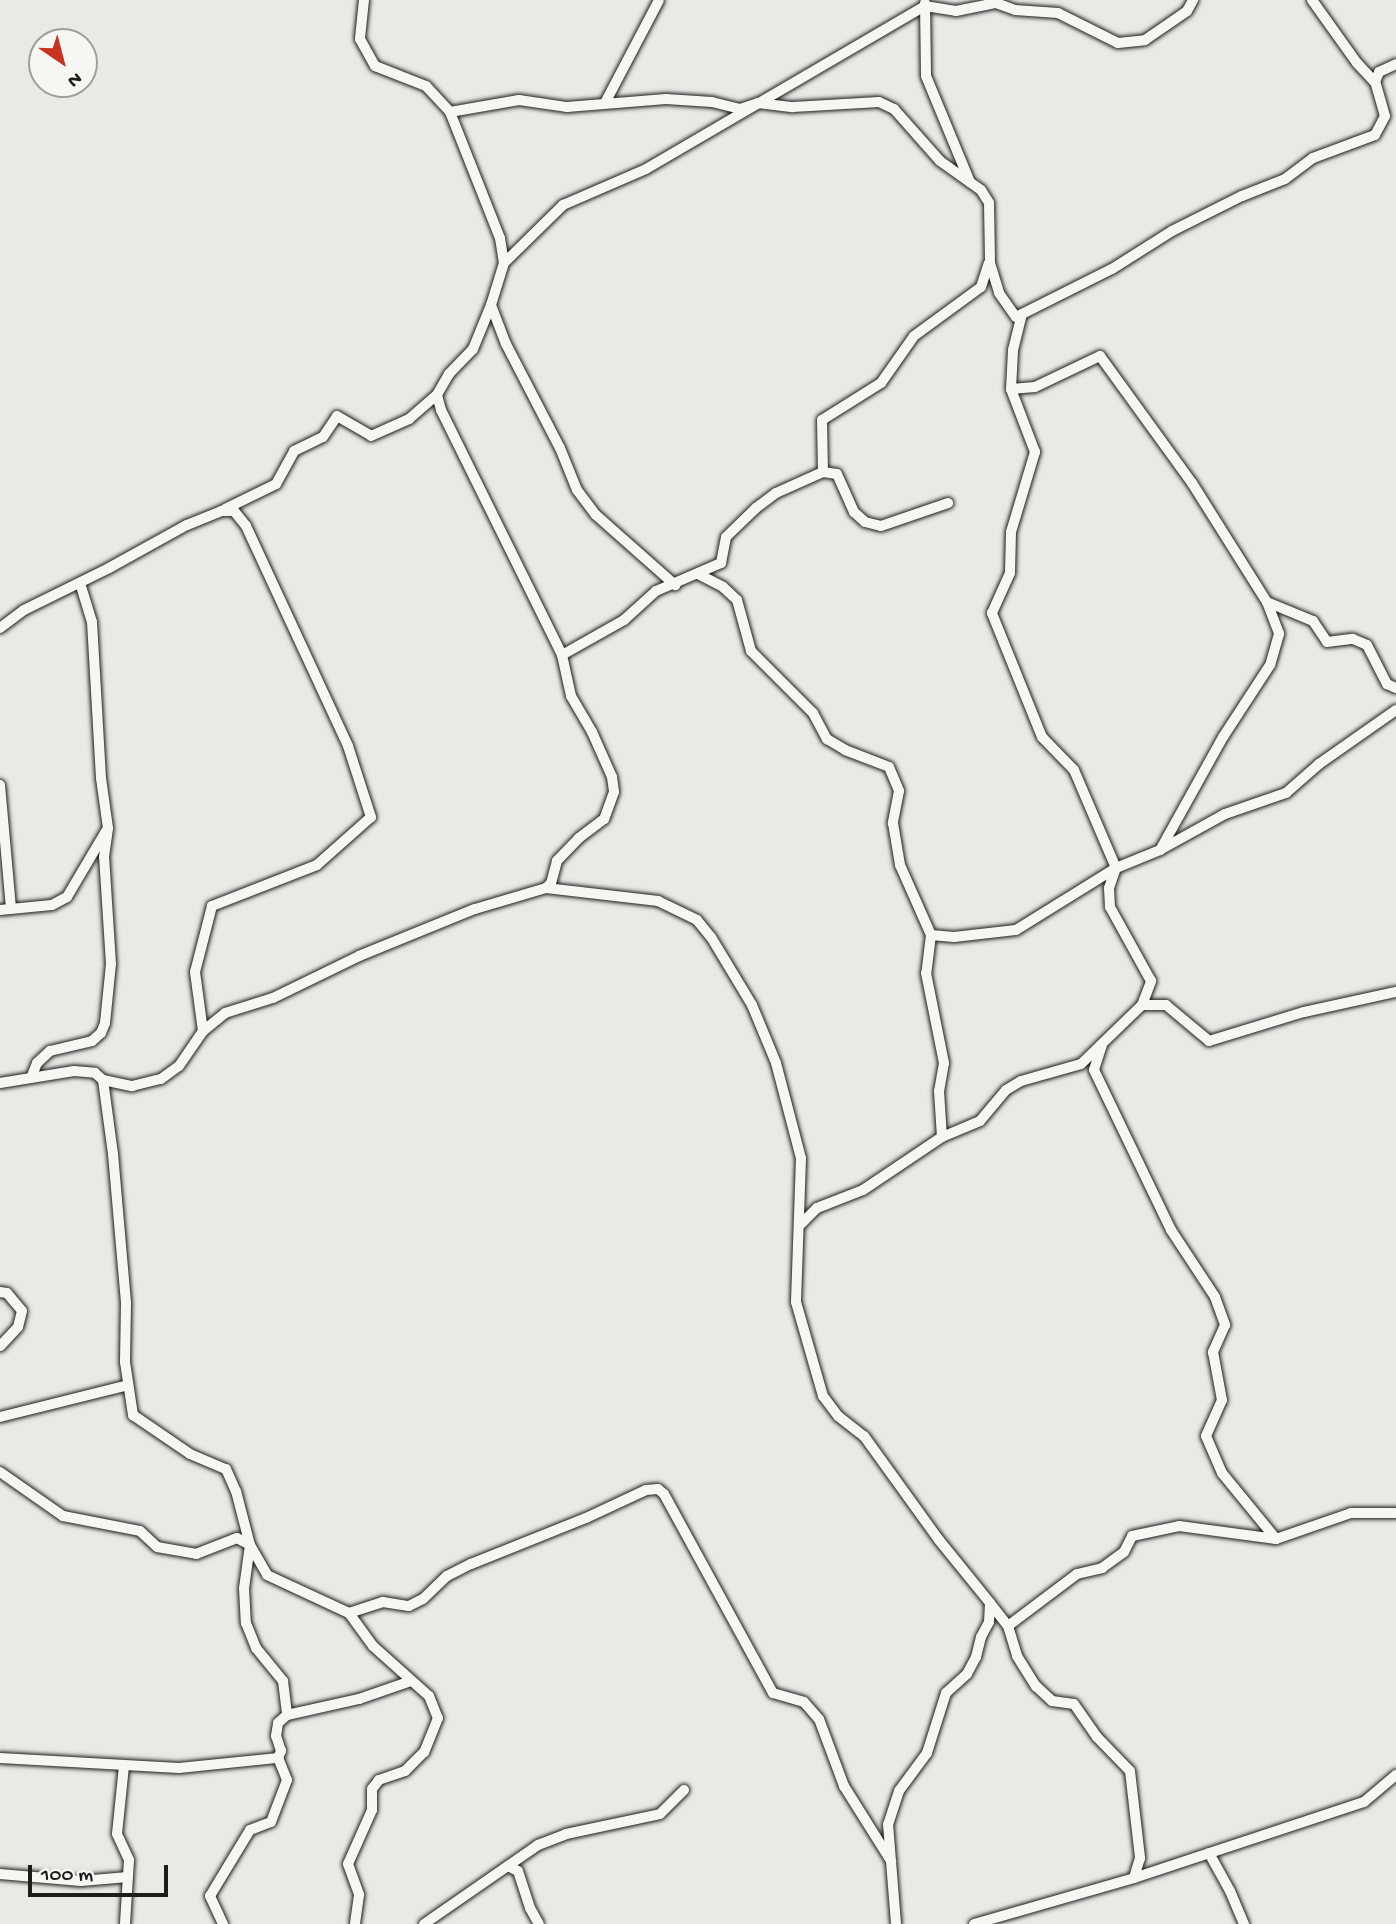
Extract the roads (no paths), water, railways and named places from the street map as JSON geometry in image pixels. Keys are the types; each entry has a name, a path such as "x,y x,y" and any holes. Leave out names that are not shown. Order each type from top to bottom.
{"street":[{"path":"0,628 24,610 187,525 276,484 293,451 323,437 337,416 372,436 409,419 437,395 449,374 473,349 491,306 504,263 500,238 450,112 426,86 375,66 360,39 364,0"},
{"path":"605,103 659,0"},
{"path":"504,263 563,205 646,169 925,3 956,11 996,3 1015,10 1058,13 1118,43 1145,40 1187,11 1193,0"},
{"path":"450,112 519,100 567,107 666,99 712,102 740,109 758,103 793,107 879,102 894,109 940,160 970,183 989,203 990,262 999,293 1016,317 1112,269 1172,231 1242,196 1285,179 1313,158 1375,135 1385,116 1375,82 1357,63 1312,0"},
{"path":"925,3 926,76 970,183"},
{"path":"1375,82 1379,72 1396,64"},
{"path":"823,472 822,421 881,383 914,336 981,287 990,262"},
{"path":"491,306 506,344 554,437 577,490 596,515 674,585"},
{"path":"799,1226 817,1209 863,1190 942,1137 980,1121 1006,1090 1021,1081 1081,1064 1142,1005 1151,981 1110,907 1109,888 1116,869 1074,770 1042,737 992,613 1010,573 1011,532 1034,452 1012,389 1013,350 1021,314"},
{"path":"1012,389 1035,387 1100,356 1192,483 1267,602 1279,634 1270,665 1216,748 1160,850"},
{"path":"437,395 441,410 562,655 571,696 592,732 612,777 614,792 604,819 579,838 557,860 551,883 546,888"},
{"path":"562,655 624,620 656,591 722,563 726,537 756,508 776,493 823,472 837,474 854,512 865,522 881,526 948,503"},
{"path":"203,1031 195,972 212,906 317,865 371,817 348,746 246,526 234,511 221,511"},
{"path":"698,574 723,587 737,600 751,651 813,713 827,739 845,750 889,767 900,791 893,823 900,865 931,935 926,973 944,1063 939,1091 942,1137"},
{"path":"31,1078 37,1063 50,1051 92,1041 101,1033 106,1023 111,964 104,857 108,828 100,766 92,622 80,583"},
{"path":"1267,602 1313,621 1327,642 1353,639 1367,646 1387,684 1396,688"},
{"path":"931,935 954,937 1016,930 1116,869 1160,850 1225,814 1286,793 1319,764 1396,710"},
{"path":"0,785 11,908"},
{"path":"0,910 52,905 67,897 108,828"},
{"path":"0,1083 74,1071 95,1073 103,1080 132,1086 161,1079 179,1066 203,1031 225,1013 273,998 359,956 475,909 546,888 659,901 697,920 711,937 752,1005 776,1063 802,1158 796,1302 823,1395 838,1416 864,1436 939,1540 1008,1626 1017,1656 1036,1686 1052,1701 1074,1704 1097,1737 1130,1770 1140,1858 1134,1878"},
{"path":"1142,1005 1167,1005 1209,1041 1304,1012 1396,992"},
{"path":"1103,1041 1094,1070 1171,1230 1214,1297 1225,1325 1213,1352 1222,1400 1206,1436 1222,1473 1276,1539"},
{"path":"103,1080 113,1154 125,1290 125,1362 133,1415 190,1454 226,1469 236,1492 250,1545 267,1575 349,1612 373,1646 429,1696 438,1718 424,1752 405,1771 379,1780 372,1789 372,1810 348,1864 359,1895 355,1924"},
{"path":"0,1293 7,1293 22,1311 18,1327 0,1346"},
{"path":"0,1417 128,1385"},
{"path":"0,1472 63,1516 140,1531 157,1547 196,1554 237,1538 250,1545"},
{"path":"349,1612 383,1602 409,1606 423,1599 447,1576 471,1564 586,1518 646,1490 657,1489 664,1494 773,1693 804,1702 819,1719 844,1786 892,1862"},
{"path":"1008,1626 1077,1574 1102,1567 1124,1552 1132,1536 1179,1527 1276,1539 1351,1513 1396,1513"},
{"path":"250,1545 244,1588 246,1623 257,1648 282,1681 287,1715"},
{"path":"896,1924 888,1824 899,1791 927,1753 946,1693 967,1674 976,1657 981,1637 989,1622 990,1604"},
{"path":"223,1924 210,1896 250,1830 271,1822 287,1780 278,1758 281,1751 276,1736 278,1723 287,1715 359,1699 411,1681"},
{"path":"0,1758 180,1768 278,1758"},
{"path":"124,1766 117,1834 129,1860 125,1924"},
{"path":"974,1924 1134,1878 1364,1802 1396,1775"},
{"path":"424,1924 538,1845 566,1834 660,1814 684,1790"},
{"path":"1209,1853 1244,1924"},
{"path":"508,1866 518,1871 530,1908 540,1924"},
{"path":"0,1874 81,1881 128,1877"}]}
